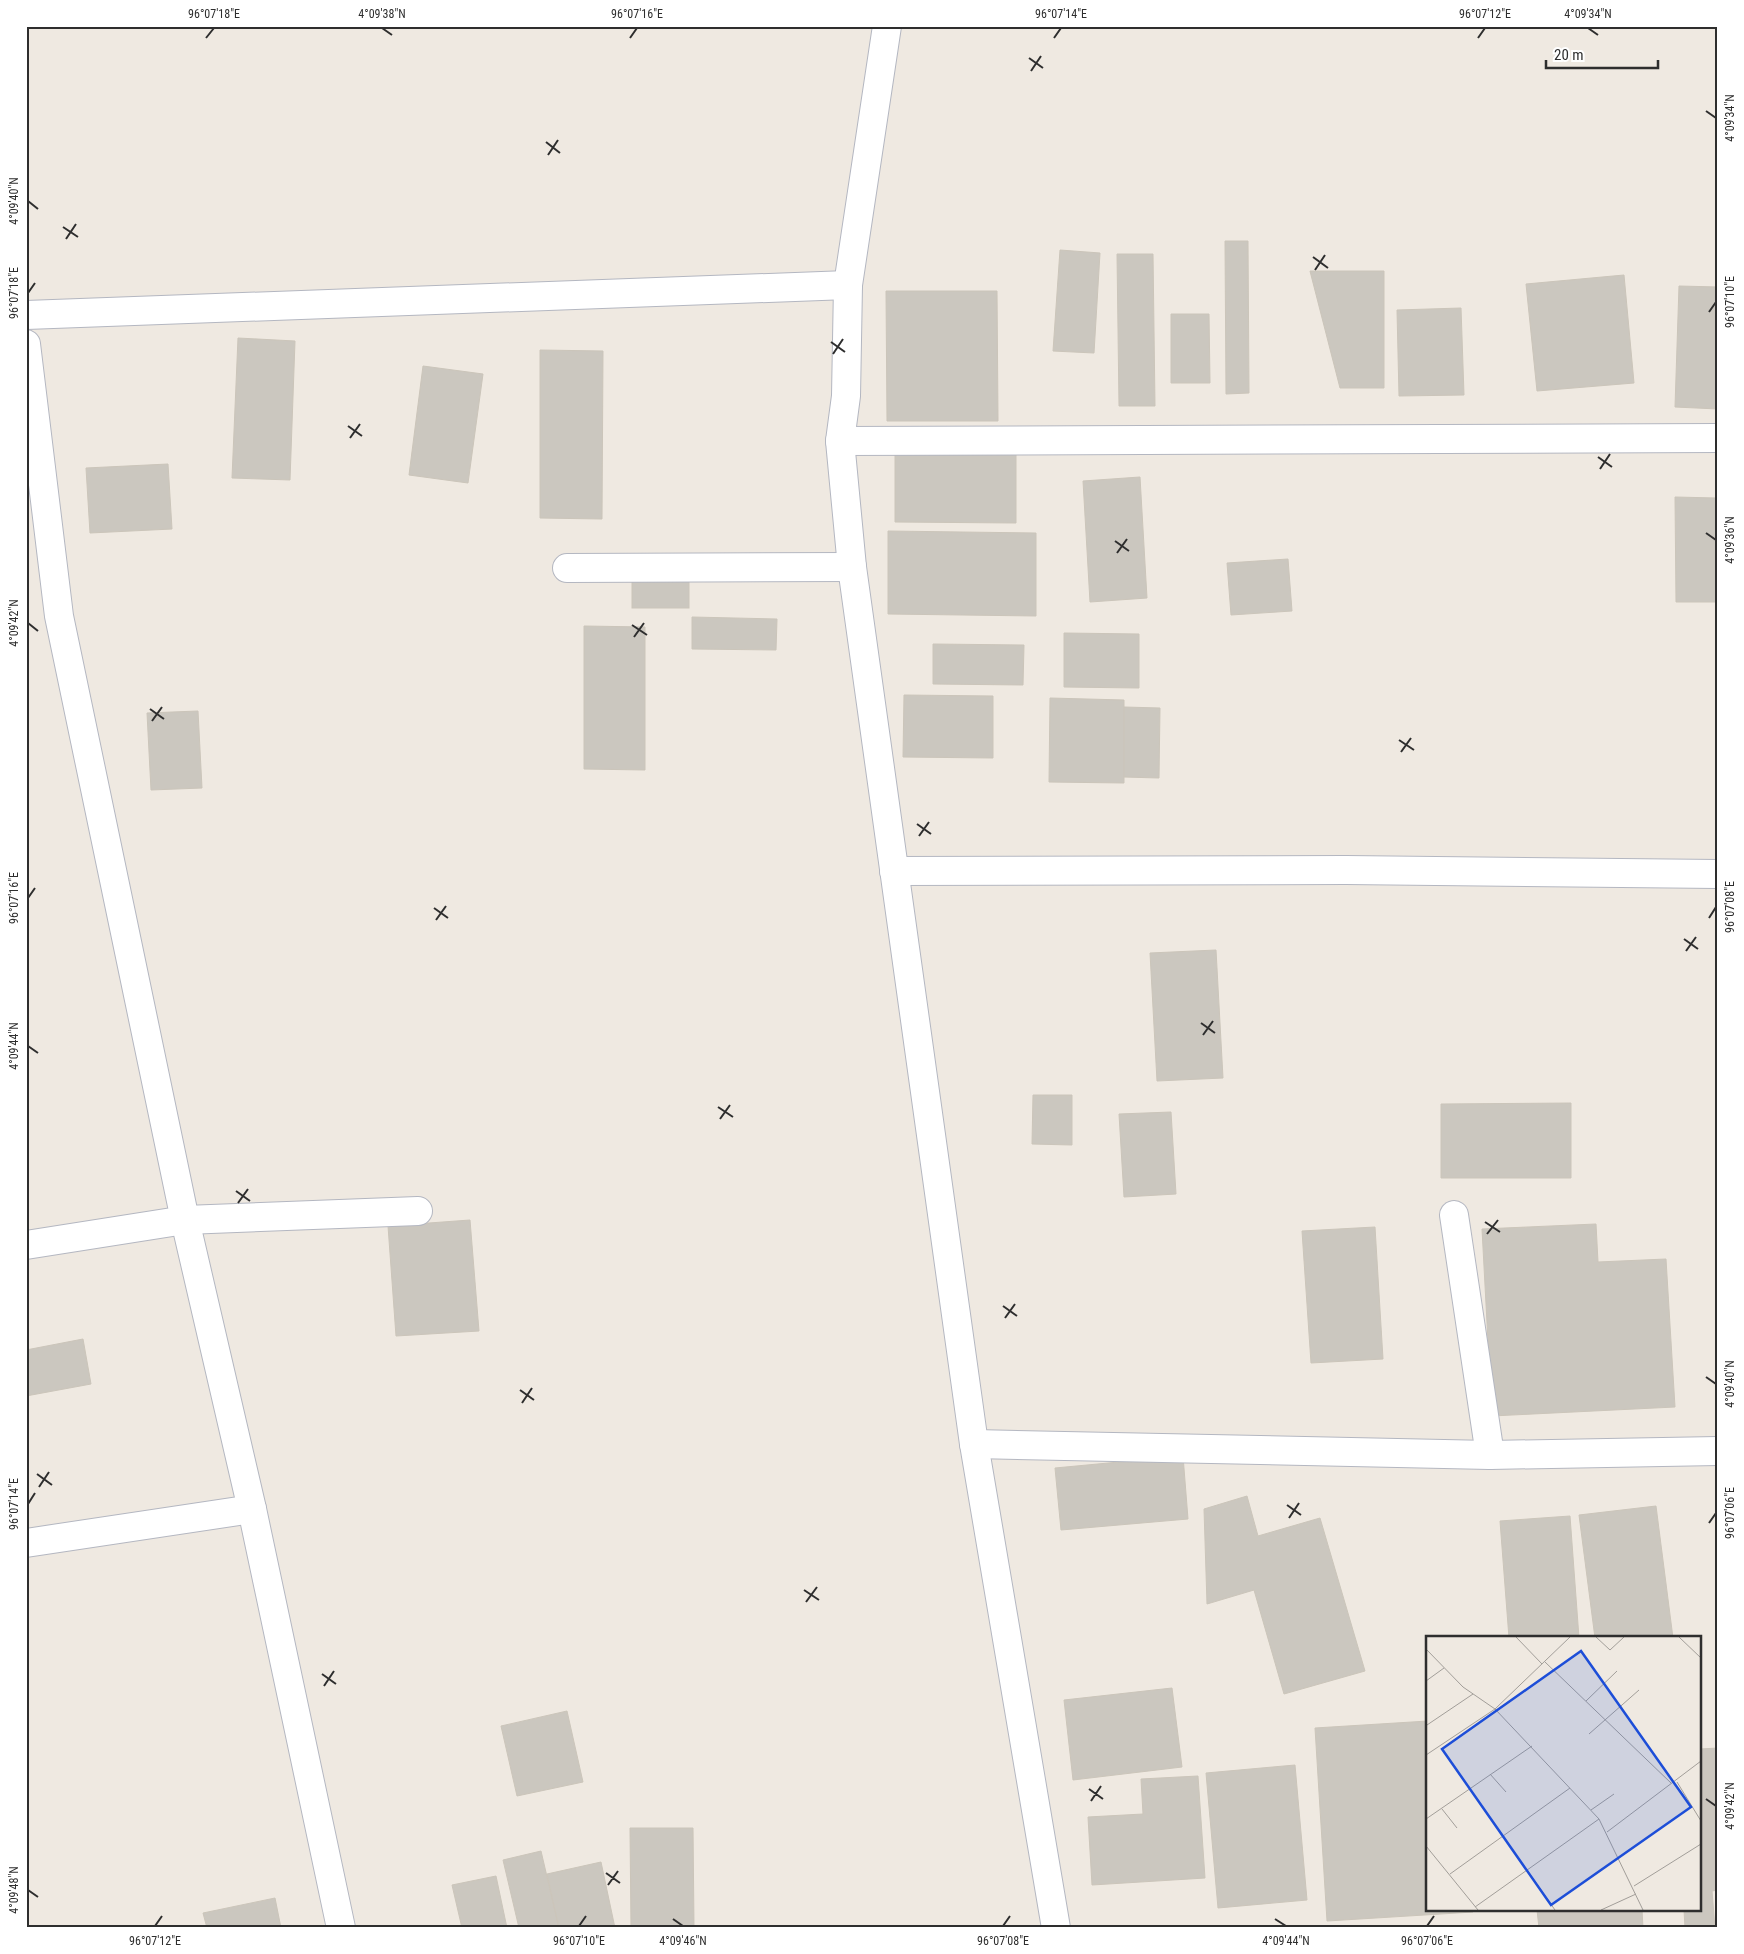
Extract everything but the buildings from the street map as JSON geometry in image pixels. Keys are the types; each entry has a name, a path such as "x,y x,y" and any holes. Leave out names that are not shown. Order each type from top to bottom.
{"street":[{"path":"887,26 848,285 846,396 840,441 852,567 974,1444 1056,1928"},
{"path":"26,315 848,285"},
{"path":"26,344 59,616 186,1220 252,1509 341,1928"},
{"path":"840,441 1718,438"},
{"path":"567,568 852,567"},
{"path":"894,871 1356,870 1718,874"},
{"path":"26,1245 186,1220 418,1211"},
{"path":"1454,1215 1490,1455"},
{"path":"974,1444 1490,1455 1718,1451"},
{"path":"26,1544 252,1509"}]}
